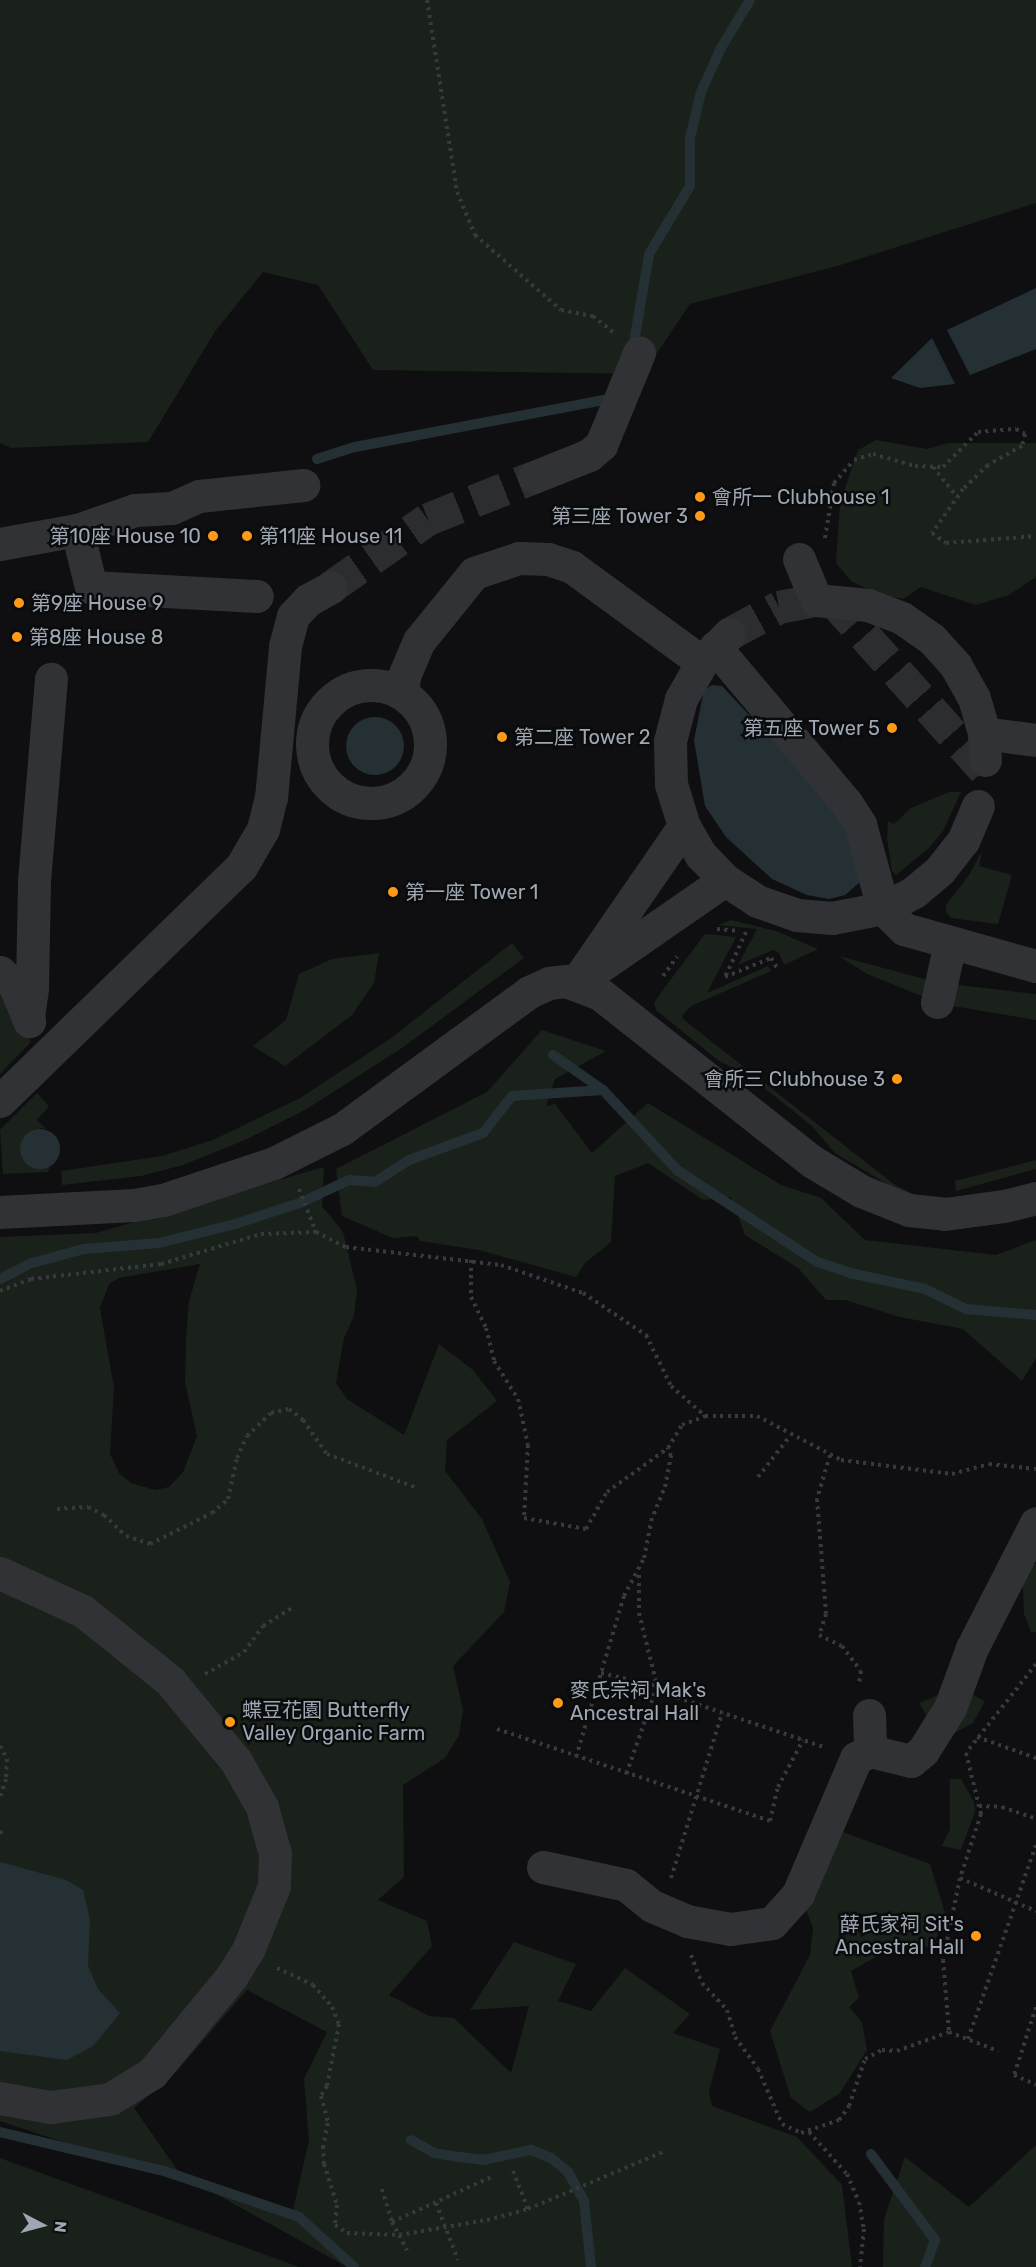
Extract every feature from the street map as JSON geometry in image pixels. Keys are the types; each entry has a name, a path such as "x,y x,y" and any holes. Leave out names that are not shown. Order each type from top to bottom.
{"street":[{"path":"534,477 590,455 601,445 639,353"},
{"path":"0,544 77,530 135,510 172,508 199,496 303,485"},
{"path":"77,530 92,587 257,596"},
{"path":"402,693 404,676 419,641 474,573 519,558 548,559 572,567 715,647 860,824 883,908 904,929 1036,966"},
{"path":"808,580 902,618 932,639 956,666 974,698 985,747 1036,740"},
{"path":"0,1101 42,1056 241,867 263,829 282,711 285,646 293,616 308,600 331,587"},
{"path":"715,647 681,699 670,741 671,784 684,826 701,855 725,880 757,901 797,915 832,918 883,908 914,892 940,870 963,841 978,806"},
{"path":"28,1017 33,987 34,881 51,679"},
{"path":"575,984 684,826"},
{"path":"575,984 725,880"},
{"path":"937,1002 950,943"},
{"path":"0,972 15,986 42,1056"},
{"path":"0,1212 134,1205 163,1200 265,1167 342,1129 529,992 549,983 575,984 600,994 813,1162 861,1191 909,1210 945,1214 1004,1206 1036,1198"},
{"path":"543,1867 626,1885 652,1906 687,1921 730,1929 772,1923 798,1894 866,1738 911,1761 923,1751 950,1708 972,1648 1036,1523"},
{"path":"0,1573 83,1611 170,1681 236,1761 262,1807 275,1854 274,1886 248,1950 232,1976 152,2073 110,2099 50,2107 0,2098"}],"path":[{"path":"427,0 457,192 475,235 561,310 593,316 639,353"},
{"path":"808,580 824,556 826,516 834,483 854,460 873,454 915,466 943,467 978,432 1016,429 1025,434 1022,446 988,465 957,497 932,533 946,543 1036,536"},
{"path":"932,466 957,497"},
{"path":"712,928 746,932 724,977 771,958 777,968"},
{"path":"663,976 683,948"},
{"path":"300,1192 316,1232"},
{"path":"0,1291 31,1279 162,1264 261,1234 316,1232 346,1247 501,1265 592,1299 646,1335 671,1386 705,1416"},
{"path":"471,1260 471,1297 486,1328 494,1362 518,1399 528,1445 524,1518 585,1529 607,1492 668,1448 682,1425 705,1416 757,1416 790,1436 841,1460 952,1474 989,1464 1036,1469"},
{"path":"57,1509 88,1507 104,1515 126,1536 150,1544 212,1513 228,1499 237,1458 247,1436 271,1413 288,1409 303,1420 327,1454 417,1488"},
{"path":"758,1477 790,1436"},
{"path":"626,1775 657,1686 639,1613 639,1574 651,1521 665,1487 671,1456 668,1448"},
{"path":"601,1673 657,1686 670,1695 803,1740 866,1738 857,1702 861,1671 842,1646 819,1635 826,1614 817,1499 830,1455"},
{"path":"576,1757 624,1596 639,1574"},
{"path":"180,1694 210,1669 244,1652 263,1626 294,1606"},
{"path":"949,2032 943,1960 960,1878 981,1814 966,1753 1036,1664"},
{"path":"670,1880 722,1713"},
{"path":"497,1729 626,1775 770,1821 778,1786 803,1740"},
{"path":"977,1737 1036,1758"},
{"path":"0,1746 7,1759 6,1779 0,1798"},
{"path":"979,1806 1002,1807 1036,1819"},
{"path":"968,2039 1036,1845"},
{"path":"960,1878 1036,1911"},
{"path":"687,1921 690,1952 702,1983 727,2010 735,2037 758,2069 782,2124 801,2133 838,2120 849,2106 865,2058 882,2050 897,2051 949,2032 998,2051"},
{"path":"248,1950 313,1985 332,2007 339,2024 327,2086 321,2096 328,2123 323,2146 328,2186 337,2205 335,2225 347,2233 399,2235 528,2209 665,2151"},
{"path":"1036,2007 1014,2075 1036,2085"},
{"path":"809,2132 847,2174 859,2202 864,2229 860,2267"},
{"path":"513,2171 528,2209"},
{"path":"392,2222 491,2177"},
{"path":"382,2189 392,2222 407,2250"},
{"path":"436,2203 458,2260"}],"shaded area":[{"path":"0,0 1036,0 1036,203 837,266 690,304 643,374 373,370 318,285 263,272 216,330 148,442 11,448 0,443"},
{"path":"1036,288 1036,349 970,375 947,330"},
{"path":"932,338 955,384 920,388 891,378"},
{"path":"876,440 927,449 948,443 1036,443 1036,577 1009,595 976,605 921,587 903,599 877,594 851,581 836,563 840,503 858,450"},
{"path":"712,685 722,686 848,821 860,867 859,883 845,895 829,899 807,895 772,879 726,837 705,806 694,740 704,690"},
{"path":"375,717 386,719 399,730 404,746 402,757 391,770 375,775 364,773 351,762 346,746 348,735 359,722"},
{"path":"949,792 961,792 943,831 929,848 896,875 892,871 887,838 888,821 894,824 911,808"},
{"path":"982,851 979,866 1012,875 998,924 951,918 946,912 946,905 969,875"},
{"path":"731,920 776,931 818,949 784,965 779,953 773,950 738,965 757,929 718,925"},
{"path":"705,934 736,937 707,993 768,966 771,971 691,1006 682,1016 684,1020 895,1185 910,1192 892,1187 835,1153 812,1126 748,1075 719,1061 656,1010 654,1003"},
{"path":"512,943 524,958 402,1048 305,1110 245,1140 183,1165 141,1176 62,1185 61,1171 162,1156 213,1140 300,1098 390,1039"},
{"path":"379,953 374,983 352,1015 285,1066 253,1046 286,1020 299,974 332,959"},
{"path":"839,956 928,980 929,999 867,974"},
{"path":"951,984 1036,994 1036,1020 947,1005"},
{"path":"0,985 31,1042 0,1074"},
{"path":"542,1030 606,1051 555,1079 546,1106 555,1104 592,1153 648,1103 781,1185 821,1198 865,1240 996,1255 1036,1240 1036,1358 1022,1381 963,1329 900,1317 845,1300 826,1300 798,1268 745,1235 731,1197 703,1200 648,1163 615,1176 611,1242 585,1263 576,1277 479,1250 420,1241 417,1236 393,1238 342,1216 336,1169 487,1092"},
{"path":"37,1093 49,1106 37,1120 46,1129 40,1128 21,1157 31,1167 50,1167 48,1172 3,1174 0,1130"},
{"path":"40,1129 48,1130 54,1135 59,1141 59,1157 54,1163 48,1168 40,1169 32,1168 26,1163 21,1157 20,1149 21,1141 26,1135 32,1130"},
{"path":"1036,1160 1036,1169 956,1191 955,1181"},
{"name":"蝶豆花園 Butterfly Valley Organic Farm","path":"324,1167 322,1206 343,1232 357,1290 354,1316 344,1338 336,1383 347,1399 404,1435 439,1344 473,1370 497,1401 447,1440 445,1471 482,1519 510,1582 504,1612 453,1666 463,1710 459,1735 445,1758 403,1785 404,1877 378,1900 427,1921 432,1946 389,1995 429,2016 454,2018 511,2073 529,2006 470,2010 514,1942 576,1964 558,2001 591,2011 625,1968 690,2014 673,2033 720,2049 709,2092 712,2106 797,2137 842,2185 852,2267 347,2267 211,2191 0,2121 0,1237 96,1233","holes":["200,1264 189,1301 185,1382 197,1436 183,1472 169,1487 155,1490 131,1483 119,1473 110,1454 114,1388 100,1308 109,1284 119,1278","247,1990 327,2032 304,2079 309,2140 293,2210 178,2171 134,2108 176,2072"]},
{"path":"1022,1564 1036,1564 1036,1632 1031,1632 1024,1614"},
{"path":"957,1687 985,1701 973,1723 941,1740 919,1703"},
{"path":"950,1779 961,1779 974,1802 975,1812 961,1850 942,1846 950,1829"},
{"path":"829,1827 930,1864 945,1913 932,1950 919,1943 893,1947 851,1971 859,1998 849,2007 862,2022 867,2050 840,2093 810,2112 791,2098 770,2031 810,1955 813,1928 806,1910"},
{"path":"0,1862 66,1880 83,1890 90,1920 88,1966 98,1989 120,2013 93,2046 67,2060 0,2051"},
{"path":"1036,2145 1036,2267 883,2267 884,2219 905,2157 969,2207"},
{"path":"0,2158 299,2267 0,2267"}],"waterway":[{"path":"633,348 649,254 690,186 690,138 701,92 721,48 750,0"},
{"path":"317,459 355,447 614,398"},
{"path":"553,1055 603,1090 677,1170 817,1262 850,1273 925,1289 966,1309 1036,1315"},
{"path":"0,1279 32,1263 84,1249 159,1243 235,1224 300,1203 349,1180 375,1182 409,1160 483,1133 512,1096 603,1090"},
{"path":"0,2132 164,2171 299,2217 354,2267"},
{"path":"411,2140 434,2153 483,2160 531,2150 551,2158 568,2172 584,2201 591,2267"},
{"path":"871,2154 935,2240 925,2267"}],"tunnel":[{"path":"331,587 428,519 534,477"},
{"path":"832,599 985,770"},
{"path":"729,634 779,607 816,600"}],"place":[{"name":"會所一 Clubhouse 1","path":"700,497"},
{"name":"第三座 Tower 3","path":"700,516"},
{"name":"第10座 House 10","path":"213,536"},
{"name":"第11座 House 11","path":"247,536"},
{"name":"第9座 House 9","path":"19,603"},
{"name":"第8座 House 8","path":"17,637"},
{"name":"第五座 Tower 5","path":"892,728"},
{"name":"第二座 Tower 2","path":"502,737"},
{"name":"第一座 Tower 1","path":"393,892"},
{"name":"會所三 Clubhouse 3","path":"897,1079"},
{"name":"麥氏宗祠 Mak's Ancestral Hall","path":"558,1703"},
{"name":"蝶豆花園 Butterfly Valley Organic Farm","path":"230,1722"},
{"name":"薛氏家祠 Sit's Ancestral Hall","path":"976,1936"}]}
